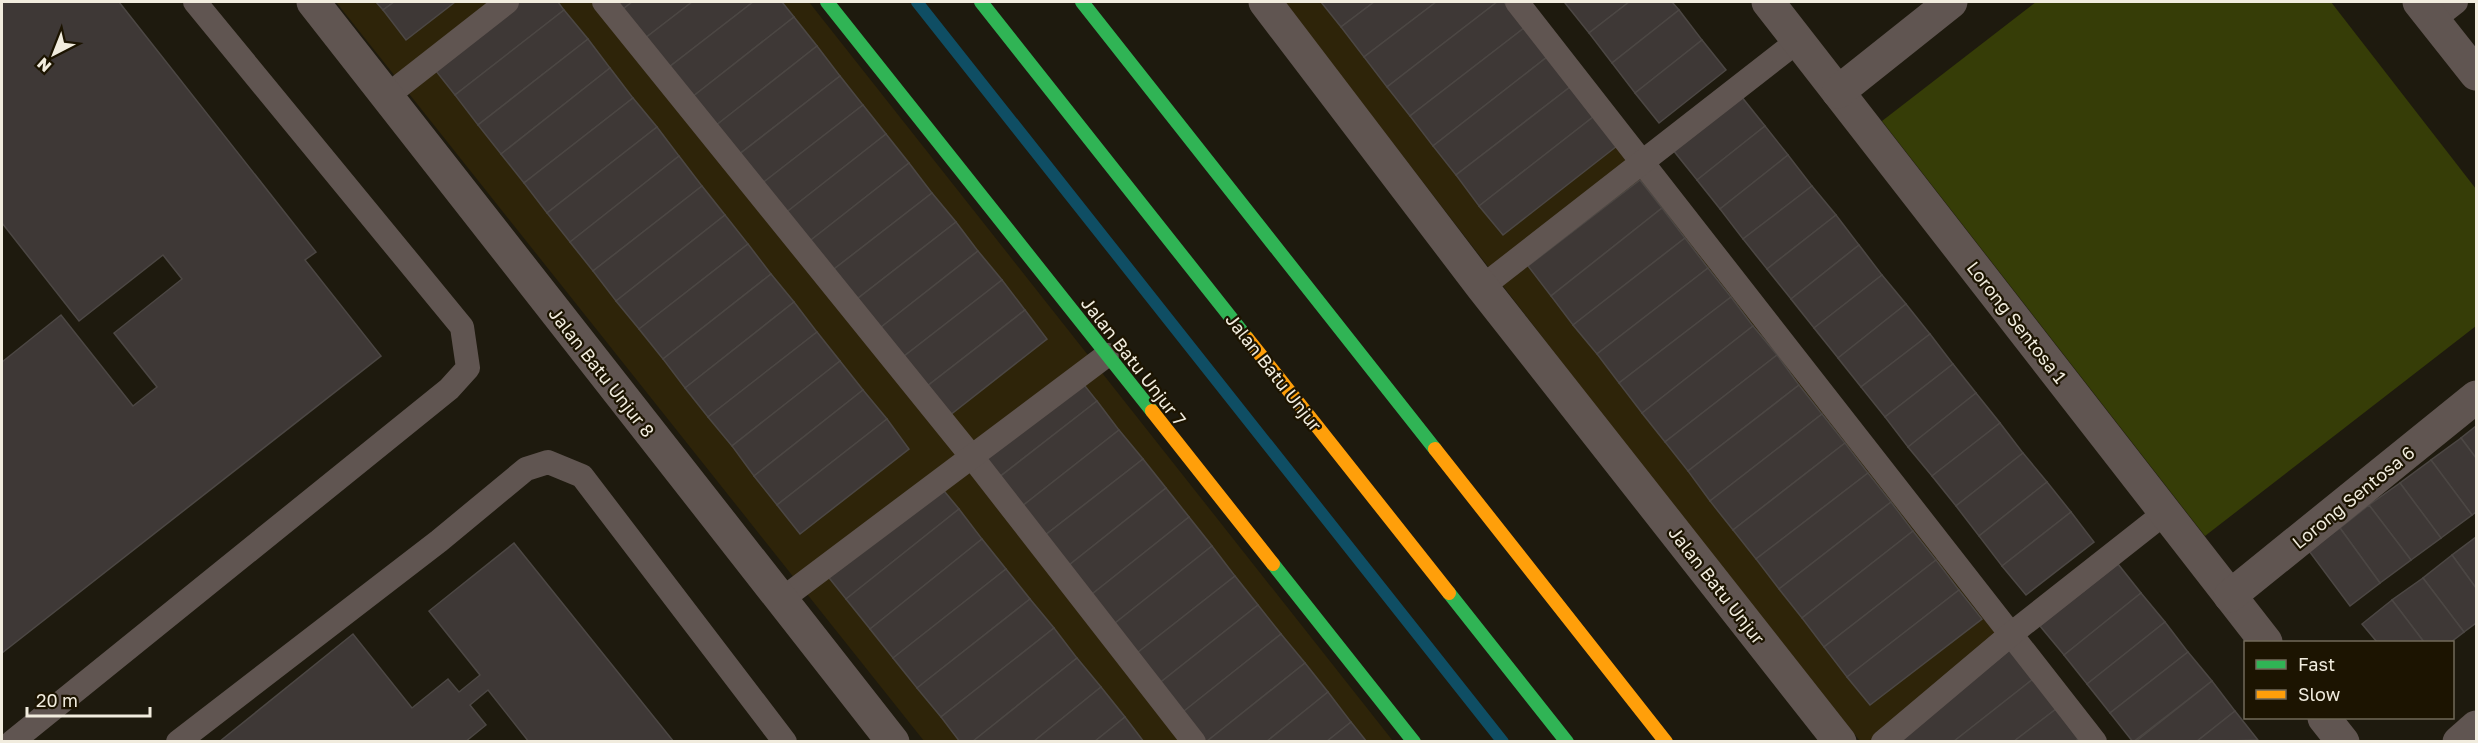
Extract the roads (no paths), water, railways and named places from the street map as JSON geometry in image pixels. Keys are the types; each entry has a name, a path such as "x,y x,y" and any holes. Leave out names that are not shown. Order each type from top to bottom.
{"main road":[{"name":"Jalan Batu Unjur 7","path":"827,2 1414,741"},
{"name":"Jalan Batu Unjur","path":"981,2 1567,741"},
{"path":"1082,2 1666,741"}],"street":[{"name":"Jalan Batu Unjur 8","path":"313,2 893,741"},
{"name":"Jalan Batu Unjur","path":"1265,2 1482,287 1840,741"},
{"name":"Lorong Sentosa 1","path":"1768,2 2265,641"},
{"path":"1838,92 1951,2"},
{"path":"2436,8 2476,74"},
{"name":"Lorong Sentosa 6","path":"2230,596 2476,398"},
{"path":"2326,719 2343,741"},
{"path":"2459,741 2476,727"}],"lane":[{"path":"12,741 302,510 449,389 468,368 462,327 195,2"},
{"path":"387,96 507,2"},
{"path":"604,2 972,457 1194,741"},
{"path":"1517,2 2095,741"},
{"path":"1482,287 1643,164 1798,40"},
{"path":"781,600 1107,355"},
{"path":"178,741 439,541 526,469 548,462 582,476 785,741"},
{"path":"1883,741 2010,635 2166,512"}],"waterway":[{"path":"917,2 1503,742"}]}
